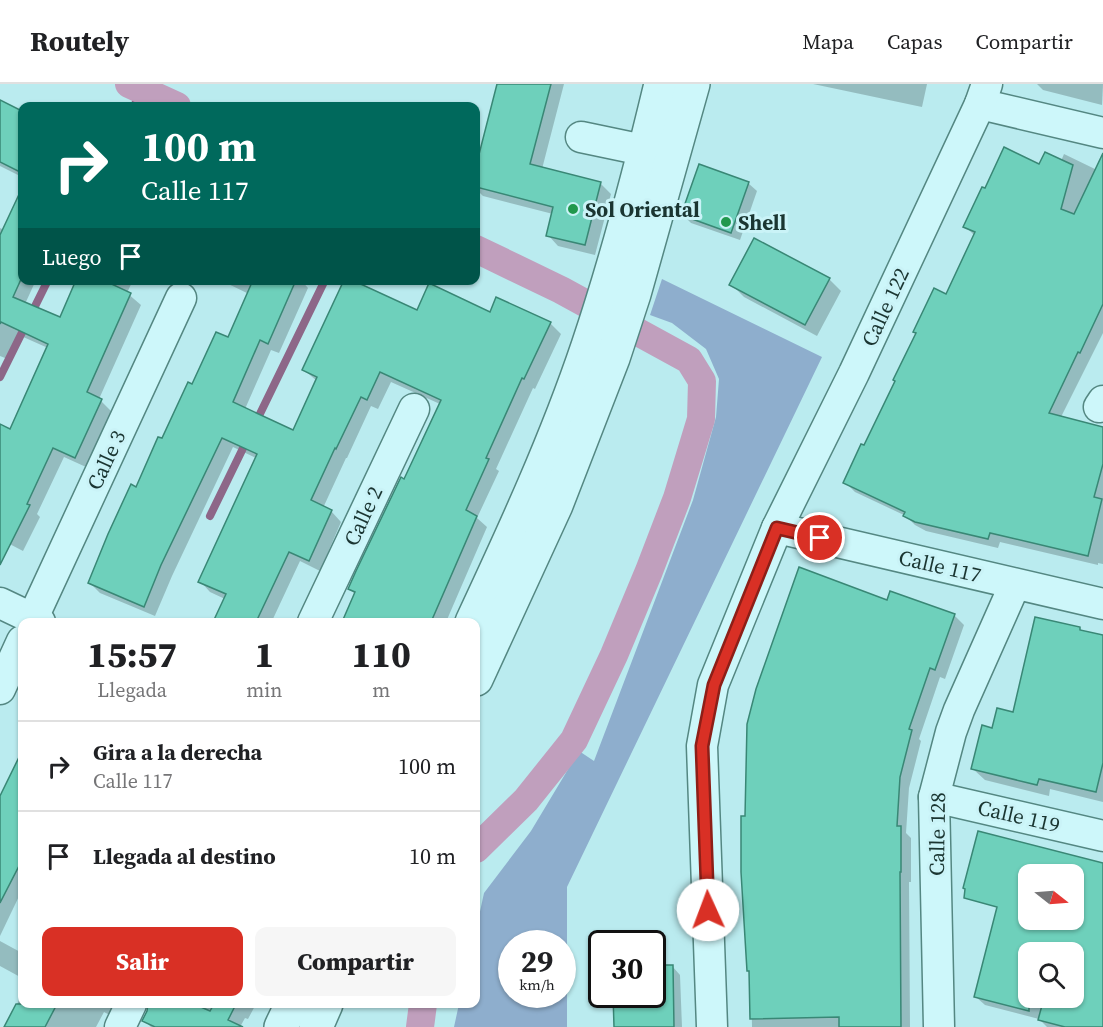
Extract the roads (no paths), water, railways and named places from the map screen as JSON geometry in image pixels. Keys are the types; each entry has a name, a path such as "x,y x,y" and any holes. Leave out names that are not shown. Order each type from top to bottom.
{"street":[{"path":"659,153 661,84"},
{"path":"480,670 556,506 659,153 693,84"},
{"path":"983,94 1103,133"},
{"name":"Calle 122","path":"712,1027 702,746 714,685 777,528 854,373 983,94"},
{"path":"581,137 659,153"},
{"name":"Calle 3","path":"36,618 181,298"},
{"path":"474,618 546,459 600,353"},
{"name":"Calle 2","path":"315,618 414,409"},
{"name":"Calle 117","path":"777,528 1103,604"},
{"name":"Calle 128","path":"939,1027 934,797 958,710 1015,584"},
{"path":"0,603 21,618"},
{"name":"Calle 3","path":"0,689 18,654"},
{"name":"Calle 119","path":"934,797 1103,836"},
{"path":"120,1027 129,1008"},
{"path":"281,1027 290,1008"},
{"path":"316,1027 325,1008"}],"waterway":[{"path":"129,84 168,102"},
{"path":"136,102 142,90"},
{"path":"480,251 561,290 689,360 702,381 701,419 677,498 614,655 574,740 526,800 480,845"},
{"path":"0,377 46,285"},
{"path":"255,424 323,285"},
{"path":"210,516 248,438"},
{"path":"420,1027 422,1008"}],"place":[{"name":"Sol Oriental","path":"573,209"},
{"name":"Shell","path":"726,222"}]}
